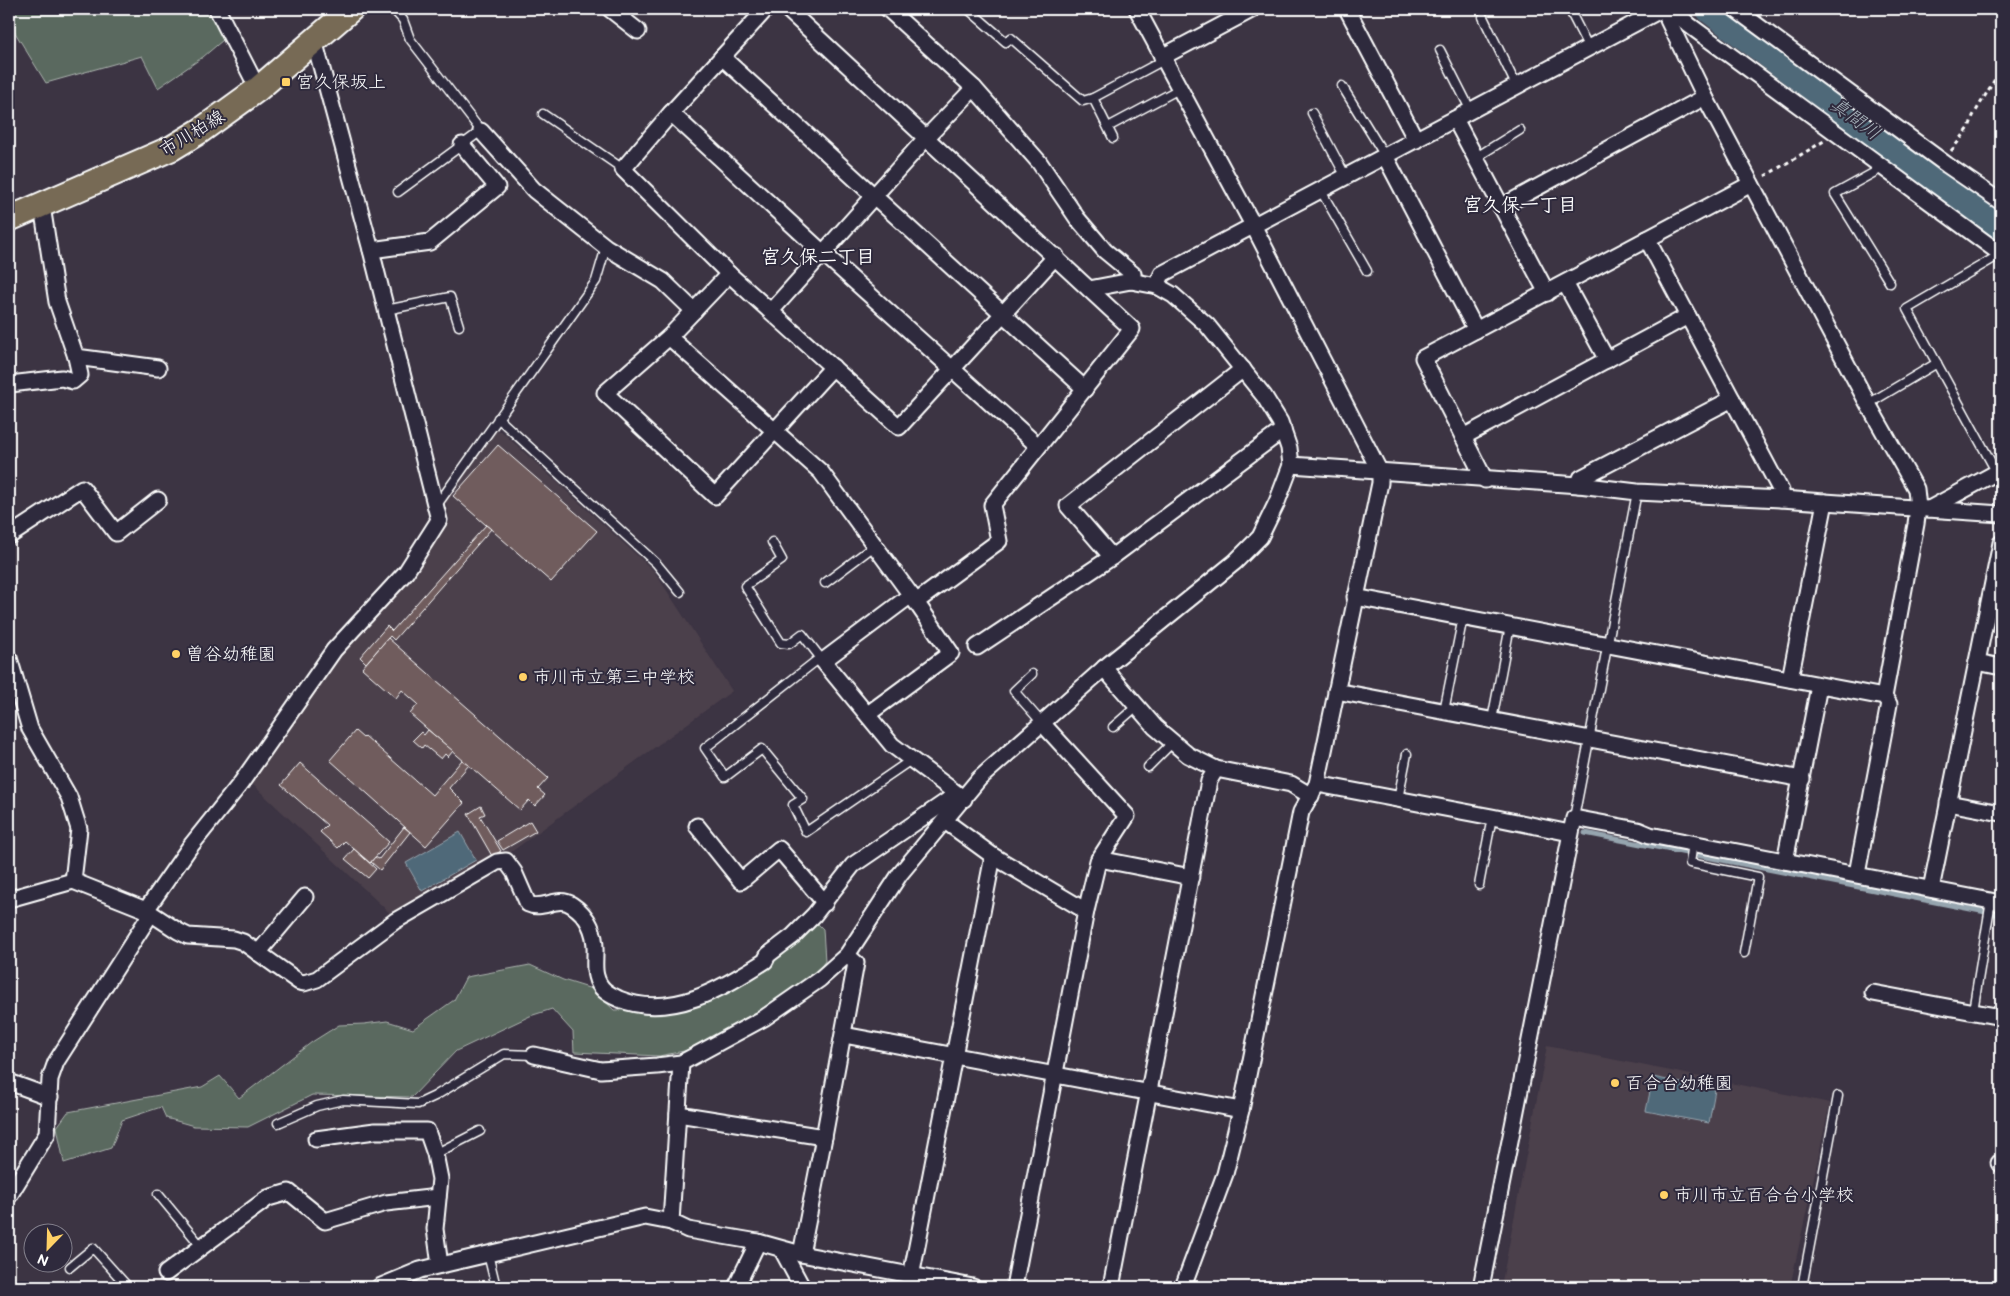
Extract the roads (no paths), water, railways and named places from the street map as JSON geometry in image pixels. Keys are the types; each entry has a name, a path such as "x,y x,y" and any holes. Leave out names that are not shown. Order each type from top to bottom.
{"main road":[{"name":"市川柏線","path":"9,218 42,206 172,148 200,131 258,89 351,9"}],"street":[{"path":"217,9 258,89"},
{"path":"610,9 638,31"},
{"path":"766,9 671,113 624,169 730,274 899,427 1056,256"},
{"path":"788,9 1132,328 992,505 999,542 822,659 892,745 961,796"},
{"path":"888,9 974,88 1039,162 1077,218 1105,251 1133,274 1131,281"},
{"path":"1137,9 1253,225 1380,472 1380,483 1314,790 1301,812 1241,1110 1225,1174 1183,1287"},
{"path":"1163,59 1253,9"},
{"path":"1347,9 1416,140"},
{"path":"1157,286 1162,274 1662,9"},
{"path":"1857,874 1888,704 1884,697 1923,508 1916,490 1868,404 1705,98 1668,20 1670,9 1689,25 2001,254"},
{"path":"1735,9 1947,165 2001,202"},
{"path":"9,1196 46,1134 50,1079 56,1062 148,912 189,848 240,783 334,650 406,572 438,520 371,250 314,40"},
{"path":"722,57 1085,388"},
{"path":"771,311 927,137 974,88"},
{"path":"1501,207 1705,98"},
{"path":"671,113 822,253 1038,446"},
{"path":"1455,120 1547,293"},
{"path":"481,131 534,190 606,246 663,281 694,311"},
{"path":"371,250 430,242 497,187 462,145"},
{"path":"1385,156 1476,330"},
{"path":"1485,480 1423,358 1751,184"},
{"path":"10,384 62,378 73,381 80,374 57,302 42,206"},
{"path":"1647,239 1781,491 1781,499"},
{"path":"730,274 669,337 605,393 715,496 833,367"},
{"path":"9,899 73,881 148,912 188,936 234,939 243,942 299,982 304,983 317,979 395,921 497,862 506,861 514,872 528,904 533,906 564,901 573,906 590,925 595,935 596,943 595,975 601,988 608,994 642,1005 663,1006 714,991 765,961 768,955 793,936 825,903 853,865 961,796 1104,668 1235,562 1260,536 1277,502 1291,465 1289,448 1280,422 1264,396 1207,325 1173,295 1157,286 1131,281 1090,290"},
{"path":"1565,283 1607,360"},
{"path":"1463,437 1688,316"},
{"path":"669,337 821,472 914,598 951,653 868,714"},
{"path":"76,357 158,368"},
{"path":"1112,558 1068,506 1243,369"},
{"path":"1579,486 1581,478 1732,399"},
{"path":"977,647 1112,558 1282,430"},
{"path":"1291,465 1638,492 1781,499 2001,514"},
{"path":"1923,508 1999,471"},
{"path":"9,536 82,488 116,533 158,500"},
{"path":"1790,679 1825,502"},
{"path":"1931,889 1977,662 1996,592 2001,543"},
{"path":"1355,597 1884,697"},
{"path":"9,658 30,729 69,797 79,829 73,881"},
{"path":"1977,662 2001,667"},
{"path":"1104,668 1155,728 1188,755 1216,769 1314,790 1398,799 1492,816 1570,833"},
{"path":"1785,861 1819,686"},
{"path":"1336,691 1802,779"},
{"path":"1014,1287 1086,911 1100,859 1127,816 1042,723"},
{"path":"1111,1287 1209,780 1216,769"},
{"path":"534,1055 601,1070 681,1063 764,1018 820,979 847,955 900,874 945,822 961,796"},
{"path":"1948,803 2001,813"},
{"path":"1481,1287 1574,818 1638,830 1650,835 1693,845 1857,874 1996,902"},
{"path":"945,822 993,856 1086,911"},
{"path":"697,826 742,881 779,849 825,903"},
{"path":"911,1281 993,856"},
{"path":"1100,859 1191,877"},
{"path":"258,953 305,898"},
{"path":"801,1254 856,963 847,955"},
{"path":"1873,993 2001,1016"},
{"path":"844,1034 1241,1110"},
{"path":"671,1222 681,1063"},
{"path":"9,1082 50,1097"},
{"path":"678,1114 824,1137"},
{"path":"316,1139 375,1131 426,1131 440,1179 435,1229 440,1265"},
{"path":"166,1273 268,1198 289,1192 325,1221 386,1203 438,1197"},
{"path":"379,1287 420,1270 645,1217 671,1222 688,1230 758,1242 782,1250 911,1281 972,1287"},
{"path":"736,1287 758,1242"},
{"path":"782,1250 802,1287"}],"lane":[{"path":"393,9 403,20 410,39 481,131 398,192"},
{"path":"968,9 1006,42 1011,38 1083,101 1093,98 1163,59"},
{"path":"1569,9 1589,48"},
{"path":"1483,17 1517,87"},
{"path":"1440,50 1471,111"},
{"path":"1342,86 1385,156"},
{"path":"1108,127 1179,89"},
{"path":"1093,98 1113,138"},
{"path":"1312,113 1346,177"},
{"path":"543,114 624,169"},
{"path":"1475,158 1520,130"},
{"path":"1884,167 1835,194 1890,283"},
{"path":"1321,191 1367,271"},
{"path":"435,507 596,280 606,246"},
{"path":"1999,471 1907,309 2001,254"},
{"path":"386,310 450,297 460,326"},
{"path":"1868,404 1937,363"},
{"path":"498,418 656,563 680,592"},
{"path":"1574,818 1606,644 1638,492"},
{"path":"772,542 782,560 745,586 781,643 789,644 802,634 822,659 705,748 725,778 762,750 802,799 793,805 806,832 911,760"},
{"path":"825,583 874,546"},
{"path":"1444,711 1463,617"},
{"path":"1492,720 1510,626"},
{"path":"1032,674 1014,691 1042,723"},
{"path":"1113,727 1137,706"},
{"path":"1148,766 1173,742"},
{"path":"1398,799 1407,754"},
{"path":"1479,885 1492,816"},
{"path":"1693,845 1690,863 1758,877 1744,954"},
{"path":"1973,1011 1996,902"},
{"path":"278,1123 318,1106 343,1100 418,1104 435,1096 504,1054 534,1055"},
{"path":"1802,1287 1838,1096"},
{"path":"434,1154 480,1131"},
{"path":"158,1194 201,1246"},
{"path":"72,1265 93,1248 128,1287"},
{"path":"488,1254 496,1287"}],"water":[{"path":"460,832 476,860 422,891 406,863"},
{"path":"1653,1077 1715,1090 1709,1123 1646,1111"}],"waterway":[{"name":"真間川","path":"1711,9 2001,228"},
{"path":"1585,833 2001,915"}],"place":[{"name":"宮久保坂上","path":"286,82"},
{"name":"曽谷幼稚園","path":"176,654"},
{"name":"市川市立第三中学校","path":"523,677"},
{"name":"百合台幼稚園","path":"1615,1083"},
{"name":"市川市立百合台小学校","path":"1664,1195"}],"district":[{"name":"宮久保一丁目","path":"1520,204"},
{"name":"宮久保二丁目","path":"818,256"}]}
